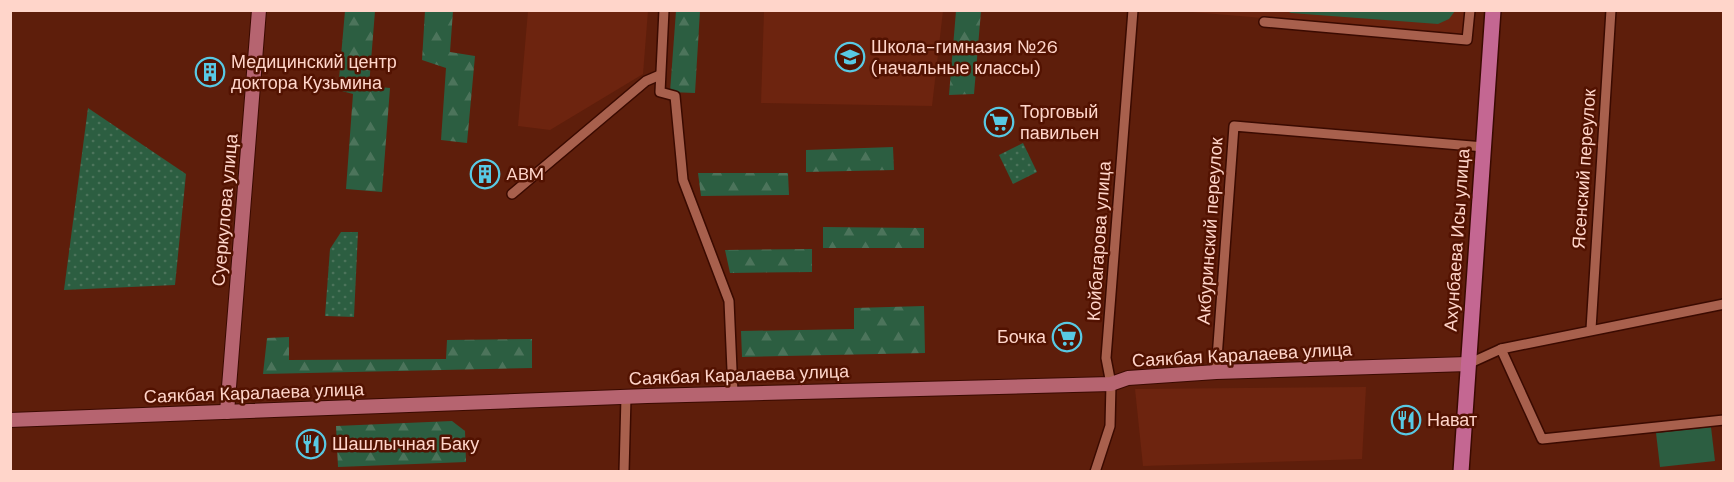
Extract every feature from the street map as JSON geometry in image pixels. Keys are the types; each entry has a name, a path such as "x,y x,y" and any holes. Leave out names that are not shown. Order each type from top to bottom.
{"main road":[{"name":"Суеркулова улица","path":"227,412 259,10"},
{"name":"Ахунбаева Исы улица","path":"1461,471 1493,10"},
{"name":"Саякбая Каралаева улица","path":"10,420 732,393 1111,384 1128,378 1216,372 1468,364"}],"street":[{"path":"664,10 660,92 675,96 682,180 729,301 732,393"},
{"name":"Койбагарова улица","path":"1095,471 1110,426 1111,384 1106,358 1133,10"},
{"path":"1264,22 1467,40 1470,10"},
{"name":"Ясенский переулок","path":"1591,329 1611,10"},
{"path":"512,194 646,81 660,75"},
{"name":"Акбуринский переулок","path":"1216,372 1234,126 1484,147"},
{"path":"1468,364 1501,349 1591,329 1724,304"},
{"path":"1501,349 1542,440 1724,420"},
{"path":"624,471 626,397"}],"shaded area":[{"path":"1168,10 1465,11 1463,35"},
{"path":"528,11 648,11 643,74 550,130 518,126"},
{"name":"Школа-гимназия №26 (начальные классы)","path":"764,11 943,11 932,106 761,103"},
{"path":"1366,387 1362,459 1143,466 1135,389"}],"green space":[{"path":"345,11 375,11 369,86 390,88 382,192 346,189 353,94 338,90"},
{"path":"425,11 453,11 450,52 475,56 467,143 441,140 446,68 422,60"},
{"path":"676,11 700,11 695,93 670,92"},
{"path":"956,11 981,11 974,94 949,95"},
{"path":"1287,11 1455,11 1449,19 1438,24"},
{"path":"88,108 186,174 175,285 64,290"},
{"path":"1023,143 1037,172 1013,184 999,155"},
{"path":"893,147 894,170 806,172 806,150"},
{"path":"698,173 788,173 789,195 701,196"},
{"path":"823,227 924,228 924,248 823,248"},
{"path":"341,232 358,232 354,317 325,316 330,249"},
{"path":"812,249 812,272 730,273 725,250"},
{"path":"924,306 925,353 742,357 741,331 854,329 854,308"},
{"path":"289,337 289,360 446,359 447,340 532,339 532,368 263,374 267,338"},
{"path":"452,421 465,431 466,462 338,467 336,426"},
{"path":"1711,427 1715,461 1660,467 1656,433"}],"place":[{"name":"Школа-гимназия №26 (начальные классы)","path":"850,57"},
{"name":"Медицинский центр доктора Кузьмина","path":"210,72"},
{"name":"Торговый павильен","path":"999,122"},
{"name":"ABM","path":"485,174"},
{"name":"Бочка","path":"1067,337"},
{"name":"Нават","path":"1406,420"},
{"name":"Шашлычная Баку","path":"311,444"}]}
